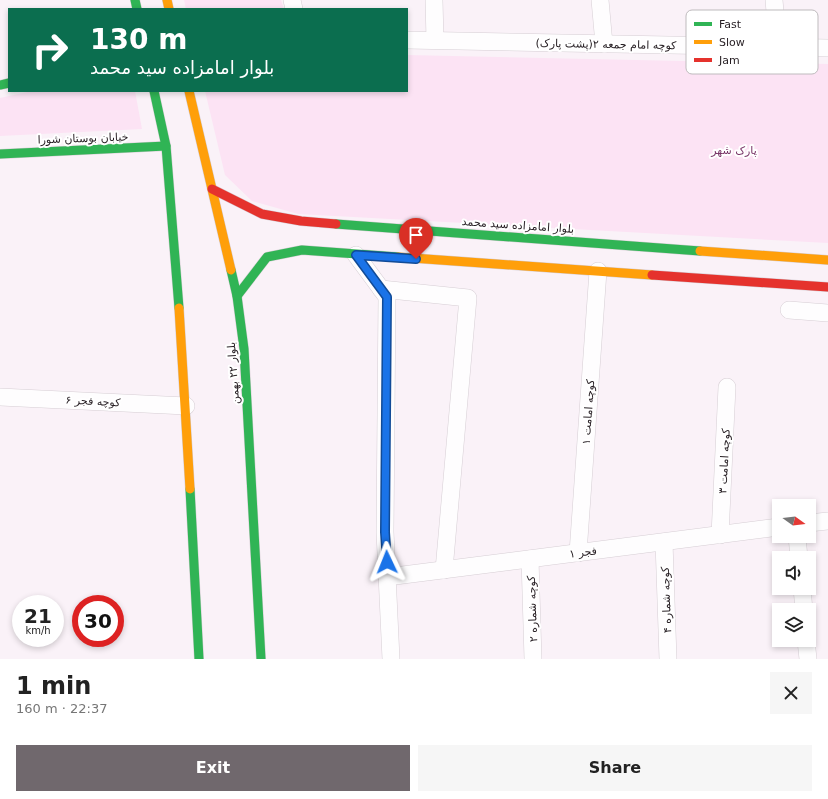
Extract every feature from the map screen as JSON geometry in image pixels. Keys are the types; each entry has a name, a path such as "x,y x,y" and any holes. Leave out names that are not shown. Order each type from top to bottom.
{"main road":[{"path":"154,92 166,146 177,276 186,406 199,659"},
{"name":"بلوار ۲۲ بهمن","path":"189,92 237,296 244,349 261,659"},
{"name":"خیابان بوستان شورا","path":"0,154 166,146"},
{"name":"بلوار امامزاده سید محمد","path":"212,189 262,214 301,221 828,260"},
{"path":"237,296 267,257 302,250 828,287"}],"street":[{"path":"434,0 435,40"},
{"path":"600,0 604,44"},
{"path":"774,0 775,10"},
{"name":"کوچه امام جمعه ۲(پشت پارک)","path":"408,40 686,45"},
{"name":"کوچه امام جمعه ۲(پشت پارک)","path":"818,48 828,48"},
{"path":"356,255 387,297 385,532 391,659"},
{"name":"کوچه امامت ۱","path":"578,553 598,271"},
{"path":"382,289 468,298 444,570"},
{"path":"789,310 828,313"},
{"name":"کوچه امامت ۳","path":"720,535 727,387"},
{"name":"کوچه فجر ۶","path":"0,397 186,406"},
{"path":"816,522 828,521"},
{"name":"فجر ۱","path":"387,577 772,528"},
{"name":"کوچه شماره ۴","path":"664,542 668,659"},
{"name":"کوچه شماره ۲","path":"530,559 533,659"},
{"path":"807,647 808,659"}],"green space":[{"path":"184,0 281,0 284,8 186,8"},
{"name":"پارک شهر","path":"408,55 686,61 686,74 818,74 818,64 828,64 828,243 298,214 252,201 225,175 205,92 408,92"},
{"path":"27,92 135,92 142,129 0,136 0,98"}],"traffic: fast":[{"path":"135,0 137,8"},
{"path":"0,85 8,83"},
{"path":"154,92 166,146 179,308"},
{"path":"0,154 166,146"},
{"path":"336,224 700,251"},
{"path":"237,296 267,257 302,250 398,257"},
{"path":"231,270 237,296 244,349 261,659"},
{"path":"190,489 199,659"}],"traffic: slow":[{"path":"167,0 169,8"},
{"path":"189,92 231,270"},
{"path":"700,251 828,260"},
{"path":"398,257 652,275"},
{"path":"179,308 190,489"}],"traffic: jam":[{"path":"212,189 262,214 301,221 336,224"},
{"path":"652,275 828,287"}],"route":[{"path":"387,562 385,532 387,297 356,255 416,259"}]}
